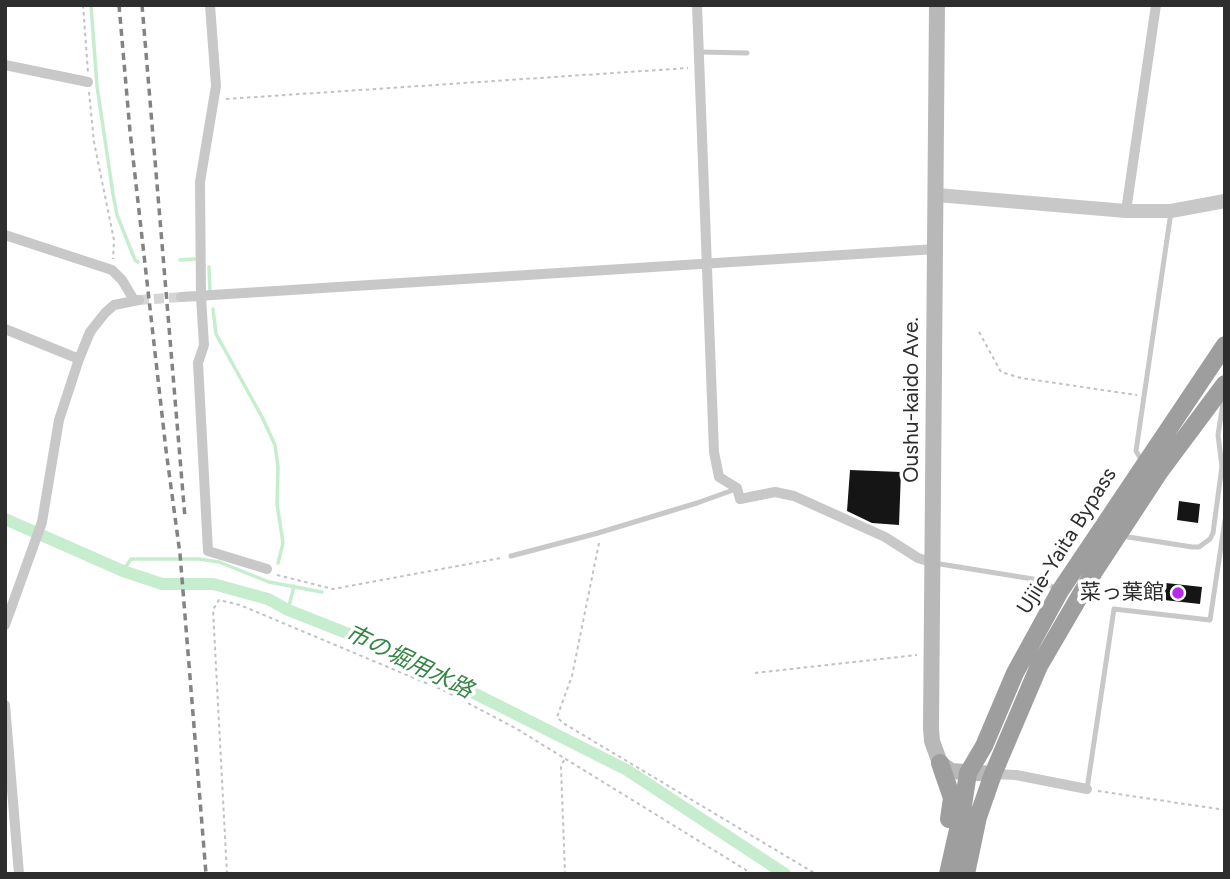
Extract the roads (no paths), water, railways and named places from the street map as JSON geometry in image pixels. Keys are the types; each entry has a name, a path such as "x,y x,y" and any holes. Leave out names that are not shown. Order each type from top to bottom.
{"highway":[{"name":"Ujiie-Yaita Bypass","path":"968,772 984,746 1014,673 1060,591 1225,345"},
{"name":"Ujiie-Yaita Bypass","path":"993,774 1039,666 1095,570 1160,471 1225,384"},
{"path":"940,763 952,798 940,867 942,874"},
{"path":"948,874 968,772"},
{"path":"966,874 978,817 993,774"}],"main road":[{"name":"Oushu-kaido Ave.","path":"937,5 931,728 932,741 940,763"},
{"path":"940,763 951,771 993,774"}],"street":[{"path":"210,5 216,86 200,182 204,345 198,363 208,551 267,569"},
{"path":"697,5 714,452 719,477 737,488 740,499 784,493 809,501 885,537 918,558 934,563"},
{"path":"1126,211 1156,5"},
{"path":"5,65 88,82"},
{"path":"937,195 1126,211 1171,211 1225,201"},
{"path":"5,235 112,270 136,300 114,304 96,322 79,359 59,420 42,522 5,625"},
{"path":"181,297 936,249"},
{"path":"5,329 79,359"},
{"path":"5,705 19,874"},
{"path":"993,774 1016,775 1087,789"}],"lane":[{"path":"700,52 747,53"},
{"path":"1144,463 1136,451 1171,211"},
{"path":"1120,533 1123,537 1136,540 1192,547 1199,547 1210,538 1213,533 1222,466 1219,430 1225,394"},
{"path":"511,556 598,533 737,488"},
{"path":"1087,789 1114,609 1210,620 1225,520"},
{"path":"934,563 1038,580 1060,591"}],"waterway":[{"path":"91,5 97,86 113,194 117,215 138,262"},
{"path":"180,260 195,259"},
{"path":"209,267 210,291"},
{"path":"213,309 216,334 275,445 278,467 277,504 283,543 278,563"},
{"name":"市の堀用水路","path":"5,519 123,571 162,584 213,584 268,599 288,610 382,647 627,770 785,874"},
{"path":"123,571 131,559 199,559 219,562 269,582 322,592"},
{"path":"288,610 294,586"}],"tunnel":[{"path":"139,300 181,297"}],"railway":[{"path":"119,5 130,131 180,554 206,874"},
{"path":"142,5 185,518"}],"place":[{"name":"菜っ葉館","path":"1178,593"}]}
